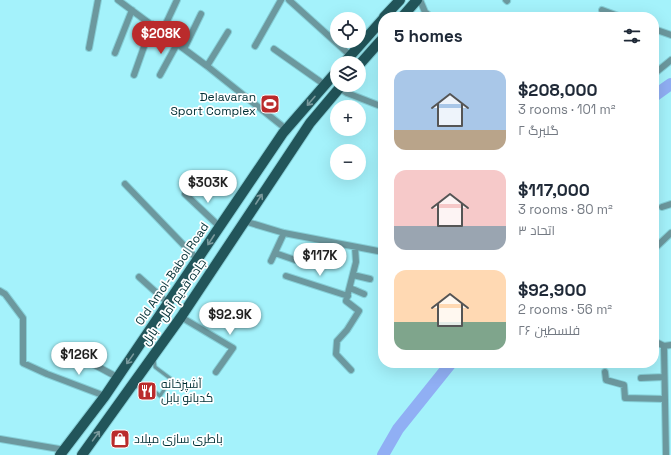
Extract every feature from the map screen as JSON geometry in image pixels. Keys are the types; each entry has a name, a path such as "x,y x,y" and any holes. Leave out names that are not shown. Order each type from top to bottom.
{"main road":[{"path":"389,12 400,0"},
{"path":"407,12 418,0"},
{"path":"350,56 378,25"},
{"path":"366,58 378,47"},
{"name":"Old Amol-Babol Road","path":"62,452 105,396 286,129 330,80"},
{"name":"جاده قدیم آمل - بابل","path":"82,455 181,317 310,123 336,92"}],"street":[{"path":"88,48 98,0"},
{"path":"118,0 207,66 286,129"},
{"path":"162,32 178,0"},
{"path":"255,46 281,0"},
{"path":"289,0 344,56"},
{"path":"296,6 300,0"},
{"path":"418,0 425,12"},
{"path":"115,53 132,10"},
{"path":"602,10 607,12"},
{"path":"184,49 202,14"},
{"path":"134,75 152,24"},
{"path":"659,31 671,35"},
{"path":"207,66 228,32"},
{"path":"160,75 177,44"},
{"path":"274,49 325,86"},
{"path":"659,70 671,60"},
{"path":"347,92 378,105"},
{"path":"125,184 198,260"},
{"path":"185,194 220,227"},
{"path":"662,207 671,204"},
{"path":"244,221 284,233 378,251"},
{"path":"271,261 284,233"},
{"path":"659,244 671,233"},
{"path":"351,370 336,354 337,341 347,330 359,311 346,301 356,262 355,247"},
{"path":"275,253 295,260"},
{"path":"353,275 370,279"},
{"path":"286,276 348,296"},
{"path":"139,277 168,303"},
{"path":"350,288 364,294"},
{"path":"0,291 5,294 23,318 23,363 47,374 105,396"},
{"path":"181,317 233,348 216,372"},
{"path":"659,344 664,346 671,345"},
{"path":"664,346 664,378 667,397 666,455"},
{"path":"78,356 117,377"},
{"path":"605,372 606,380 624,385 625,398 667,397"},
{"path":"641,378 664,378"},
{"path":"0,439 10,439 62,452"}],"lane":[{"path":"131,387 148,386 160,396 171,379 155,367 153,355"}],"waterway":[{"path":"659,92 671,84"},
{"path":"383,455 398,429 447,368"}],"place":[{"name":"Delavaran Sport Complex","path":"270,104"},
{"name":"آشپزخانه کدبانو بابل","path":"147,391"},
{"name":"باطری سازی میلاد","path":"120,439"}]}
